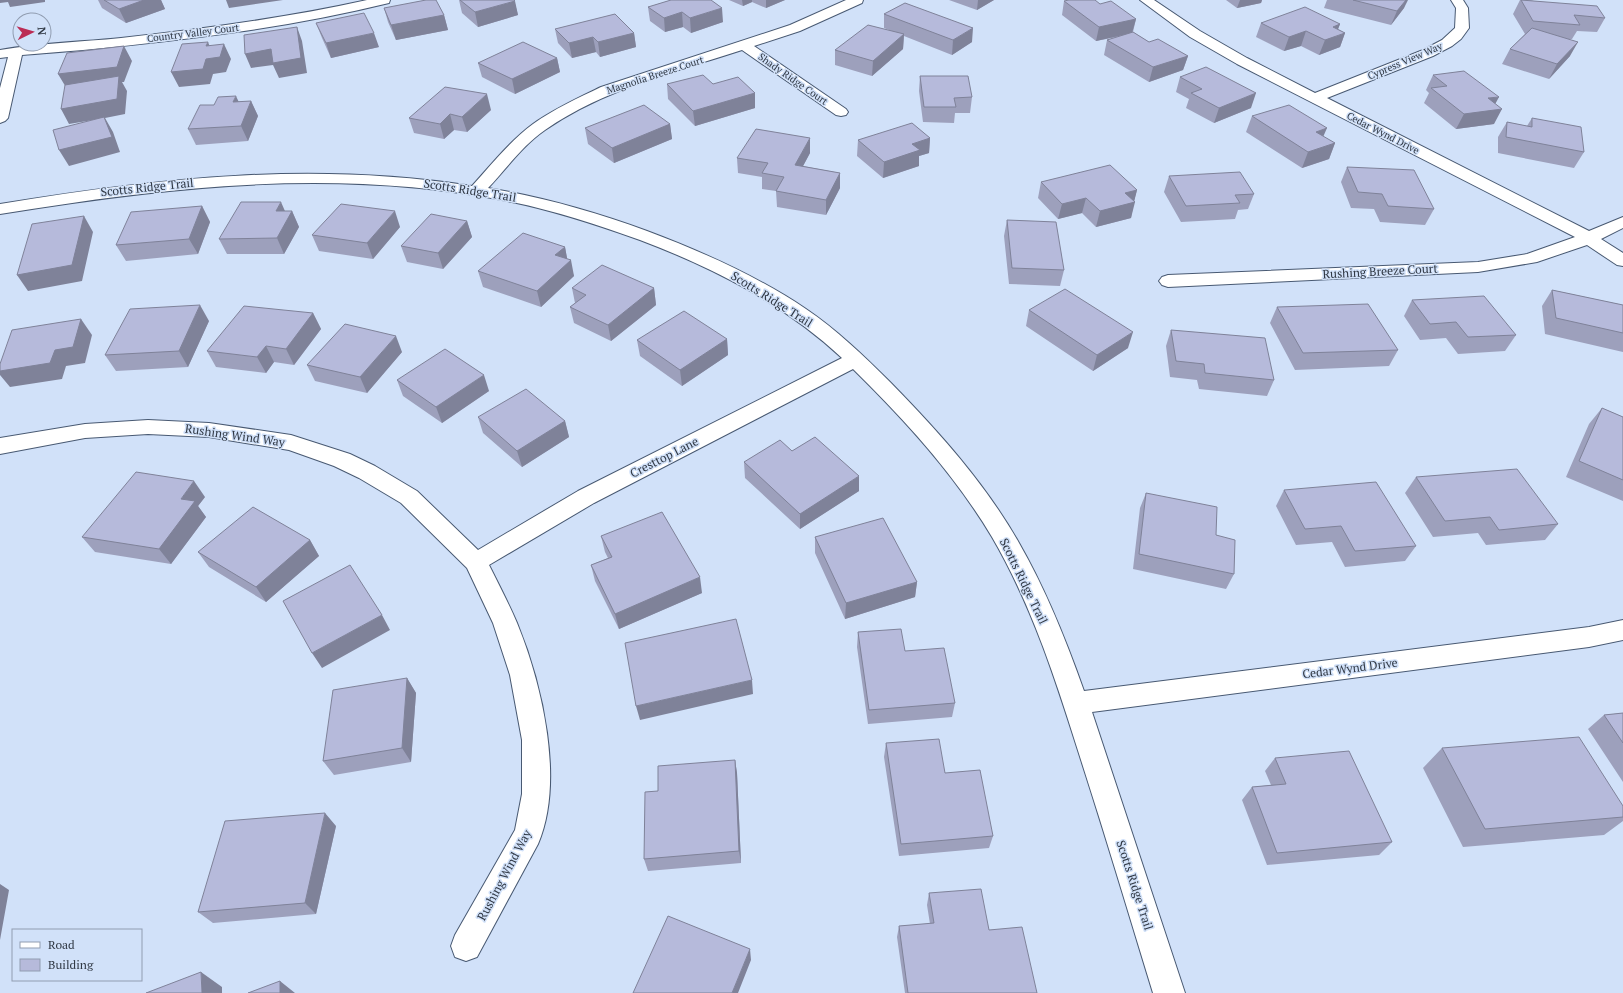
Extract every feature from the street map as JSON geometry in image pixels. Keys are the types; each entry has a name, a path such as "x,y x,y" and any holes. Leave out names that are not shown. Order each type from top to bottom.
{"street":[{"name":"Magnolia Breeze Court","path":"477,190 526,138 539,127 578,103 606,90 745,46 795,28 857,0"},
{"name":"Cedar Wynd Drive","path":"1146,0 1195,34 1242,61 1589,238 1623,261"},
{"name":"Cypress View Way","path":"1315,98 1428,53 1447,43 1456,36 1462,28 1462,8 1457,0"},
{"name":"Country Valley Court","path":"52,49 92,46 237,28 310,16 377,1"},
{"name":"Shady Ridge Court","path":"745,46 841,112"},
{"name":"Country Valley Court","path":"0,54 12,52"},
{"path":"0,118 16,52"},
{"name":"Scotts Ridge Trail","path":"0,209 108,191 186,182 243,178 308,176 415,181 477,190 554,206 610,222 648,235 720,267 801,314 856,360 926,432 976,496 1010,548 1040,608 1076,703 1169,993"},
{"name":"Rushing Breeze Court","path":"1168,280 1478,267 1509,263 1539,256 1589,238 1623,222"},
{"name":"Cresttop Lane","path":"476,562 586,497 856,360"},
{"name":"Rushing Wind Way","path":"0,446 85,431 148,427 209,430 291,443 342,460 361,469 409,497 476,562 505,623 523,675 535,740 536,794 528,834 466,946"},
{"name":"Cedar Wynd Drive","path":"1076,703 1590,637 1623,630"}],"building":[{"path":"104,0 144,0 119,9"},
{"path":"426,0 436,0 444,15 391,25 384,8"},
{"path":"460,0 514,0 515,1 475,12"},
{"path":"671,0 711,0 722,8 690,18 682,12 664,18 648,7"},
{"path":"1095,0 1100,4 1111,1 1136,19 1099,27 1064,1"},
{"path":"1353,0 1406,0 1397,11"},
{"path":"1521,0 1597,6 1605,18 1574,15 1580,25 1533,21"},
{"path":"905,3 973,28 953,40 884,14"},
{"path":"1305,7 1340,24 1333,27 1345,33 1325,40 1306,31 1289,37 1261,23"},
{"path":"364,13 374,33 326,43 316,23"},
{"path":"615,14 634,33 598,42 593,37 569,43 555,29"},
{"path":"868,25 904,34 873,61 835,50"},
{"path":"297,27 301,58 273,63 271,49 245,54 244,35"},
{"path":"1532,28 1578,42 1557,64 1510,49"},
{"path":"1133,32 1149,42 1158,39 1188,56 1153,67 1107,40"},
{"path":"208,42 206,46 224,44 220,57 206,59 203,69 171,72 182,44"},
{"path":"523,42 557,58 512,79 478,63"},
{"path":"124,46 117,67 58,74 67,53"},
{"path":"1206,67 1256,93 1219,108 1191,93 1202,89 1180,77"},
{"path":"1464,71 1499,97 1488,98 1502,109 1464,114 1431,88 1447,86 1433,75"},
{"path":"703,75 713,84 738,77 755,93 693,111 667,84"},
{"path":"119,76 117,99 61,109 65,85"},
{"path":"920,76 968,76 972,97 954,98 956,107 924,107"},
{"path":"445,87 487,94 462,117 450,114 440,124 409,118"},
{"path":"236,96 233,102 251,101 241,126 188,129 200,105 214,105 218,97"},
{"path":"644,105 670,124 612,148 585,128"},
{"path":"1289,105 1327,128 1316,132 1335,143 1308,152 1252,116"},
{"path":"104,117 112,137 59,150 53,130"},
{"path":"1532,118 1581,127 1584,152 1506,137 1507,122 1532,127"},
{"path":"912,123 930,138 912,144 920,150 884,162 858,140"},
{"path":"756,129 810,138 795,165 840,173 826,200 776,191 784,177 762,173 768,163 737,158"},
{"path":"1110,165 1137,190 1125,193 1135,202 1100,211 1086,198 1062,204 1041,182"},
{"path":"1347,167 1414,170 1434,209 1388,206 1382,194 1358,192"},
{"path":"1240,172 1254,194 1235,195 1240,203 1186,206 1169,176"},
{"path":"241,202 281,202 276,211 292,211 277,238 219,239"},
{"path":"341,204 395,211 367,243 312,235"},
{"path":"202,206 189,239 116,245 131,212"},
{"path":"431,214 467,221 438,253 401,246"},
{"path":"84,216 72,265 17,275 32,224"},
{"path":"1007,220 1056,222 1064,270 1012,268"},
{"path":"523,233 565,247 555,255 571,260 537,291 478,271"},
{"path":"602,265 654,288 608,325 570,307 586,295 572,288"},
{"path":"1065,289 1133,332 1097,355 1029,310"},
{"path":"1552,290 1623,305 1623,333 1556,318"},
{"path":"1484,296 1516,335 1468,337 1456,322 1430,324 1412,300"},
{"path":"1368,304 1398,350 1303,353 1277,307"},
{"path":"200,305 179,351 105,355 130,309"},
{"path":"244,306 313,313 286,349 266,346 257,357 207,351"},
{"path":"684,311 727,339 680,370 637,340"},
{"path":"81,319 73,347 55,350 50,363 0,371 0,364 12,330"},
{"path":"345,324 396,336 360,377 307,365"},
{"path":"1171,330 1265,338 1274,380 1205,373 1204,364 1176,361"},
{"path":"445,349 484,375 436,407 397,380"},
{"path":"526,389 565,421 517,451 478,417"},
{"path":"1602,408 1623,417 1623,480 1579,461"},
{"path":"815,437 859,476 800,514 744,462 780,440 792,451"},
{"path":"1517,469 1558,524 1499,530 1490,517 1445,521 1416,477"},
{"path":"136,472 194,481 181,499 195,501 159,549 82,537"},
{"path":"1376,482 1416,546 1355,551 1341,526 1305,529 1284,490"},
{"path":"1146,493 1217,507 1216,535 1235,540 1234,574 1139,554"},
{"path":"253,507 310,540 256,587 198,552"},
{"path":"662,512 700,577 615,614 591,565 612,557 601,536"},
{"path":"883,518 917,582 846,603 815,537"},
{"path":"350,565 382,615 312,653 283,601"},
{"path":"736,619 752,680 636,706 625,643"},
{"path":"901,629 905,651 944,648 955,703 869,710 858,632"},
{"path":"407,678 402,748 323,761 333,690"},
{"path":"1623,713 1623,743 1604,715"},
{"path":"1579,737 1623,806 1623,817 1485,829 1442,748"},
{"path":"939,739 945,773 980,770 993,836 901,844 886,743"},
{"path":"1349,751 1392,842 1277,853 1252,787 1286,784 1275,758"},
{"path":"735,760 739,851 644,859 645,792 658,791 658,766"},
{"path":"325,813 305,903 198,912 225,821"},
{"path":"981,889 989,930 1022,927 1037,993 908,993 899,926 934,923 929,893"},
{"path":"668,916 750,949 732,993 633,993"},
{"path":"201,972 202,993 146,993"},
{"path":"280,981 280,993 248,993"}]}
